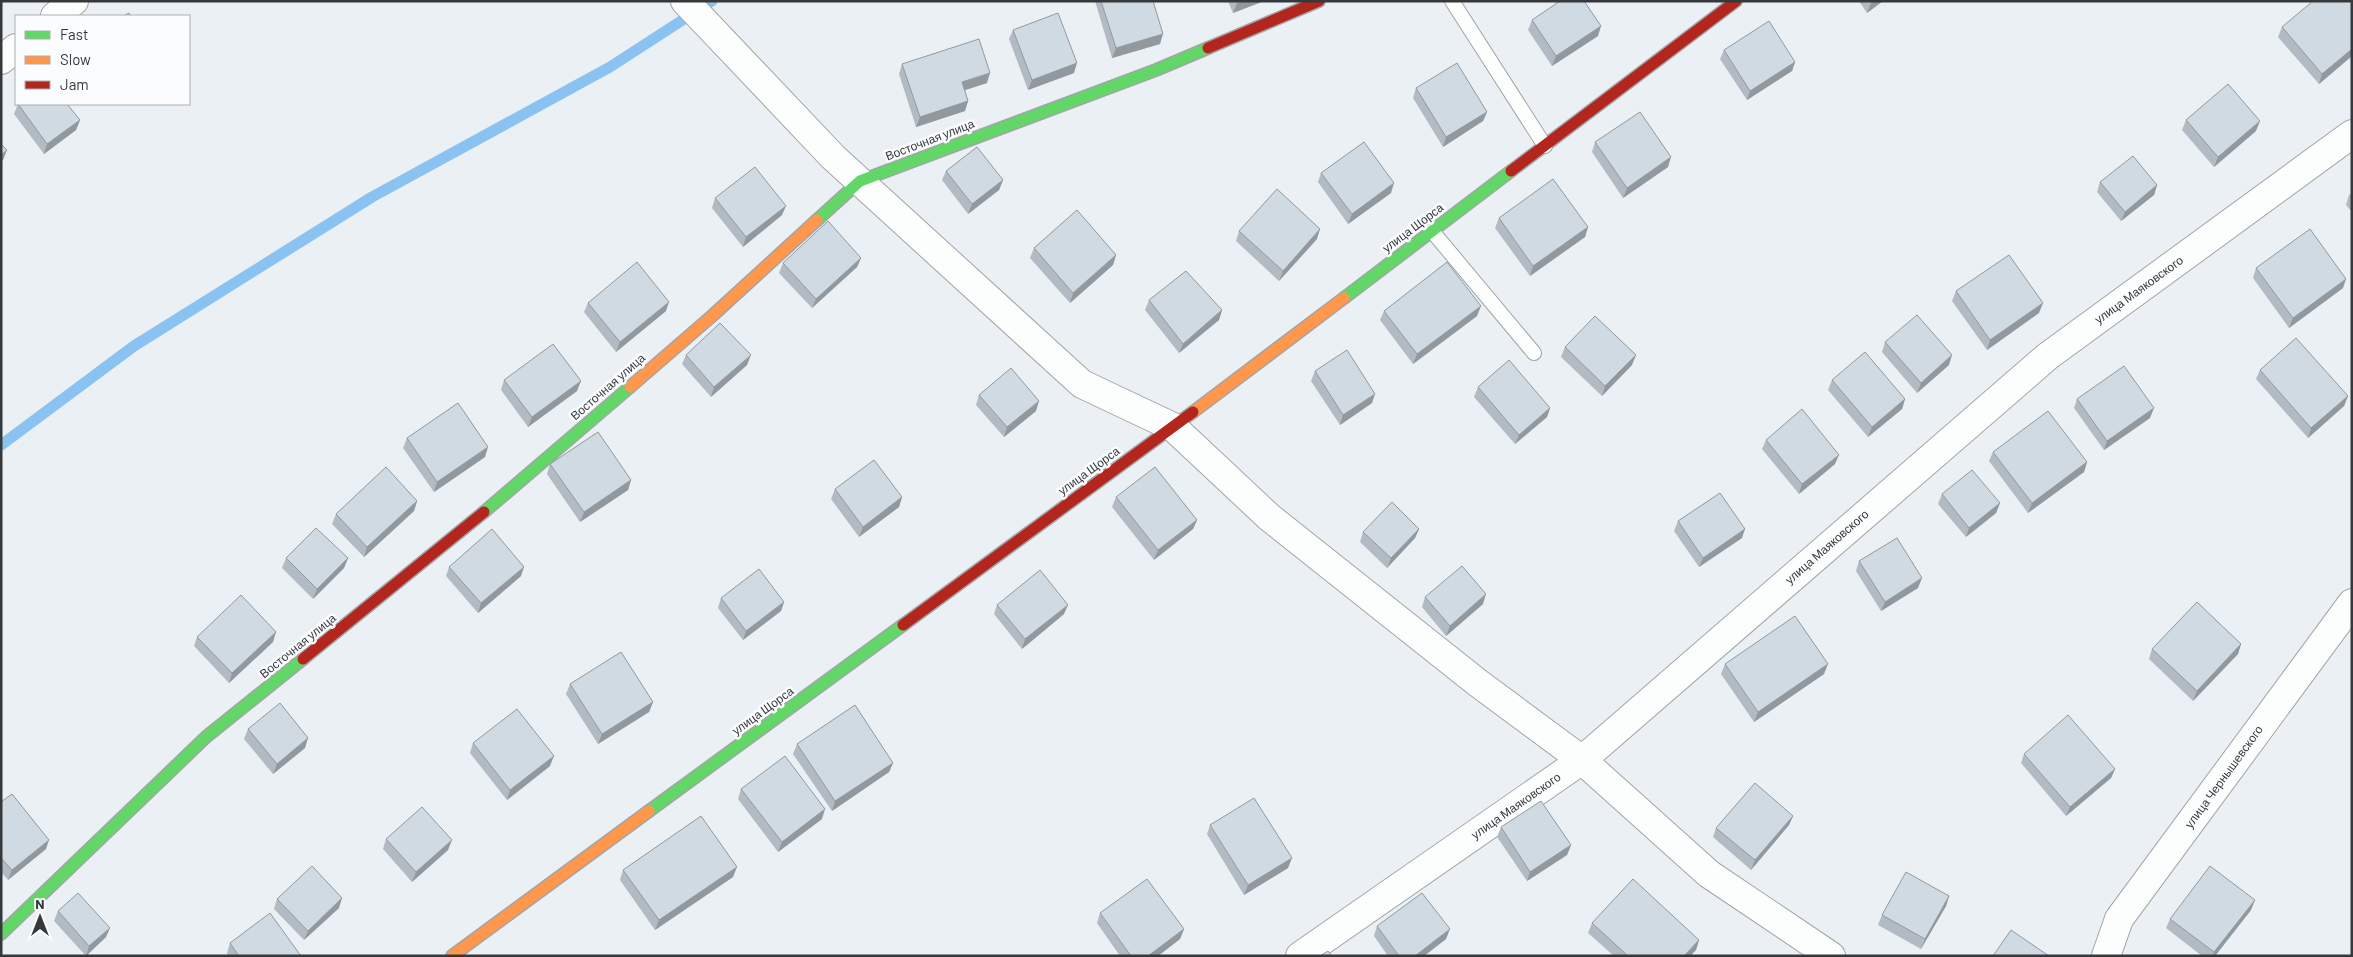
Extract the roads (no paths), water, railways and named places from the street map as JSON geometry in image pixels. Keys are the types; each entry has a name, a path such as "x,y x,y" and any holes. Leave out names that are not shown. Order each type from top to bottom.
{"street":[{"path":"56,15 74,1"},
{"path":"685,1 833,157 1082,384 1173,427 1269,517 1478,682 1582,760 1709,874 1831,956"},
{"name":"Восточная улица","path":"1,934 206,737 486,510 712,316 860,181 1156,70 1319,1"},
{"name":"улица Щорса","path":"452,956 1173,427 1736,1"},
{"path":"1,60 15,49"},
{"name":"улица Маяковского","path":"1300,956 1582,760 2048,356 2352,134"},
{"name":"улица Чернышевского","path":"2106,956 2119,919 2352,603"}],"lane":[{"path":"1452,1 1545,146"},
{"path":"1432,231 1534,354"}],"waterway":[{"path":"1,445 134,346 372,197 610,67 712,1"}]}
